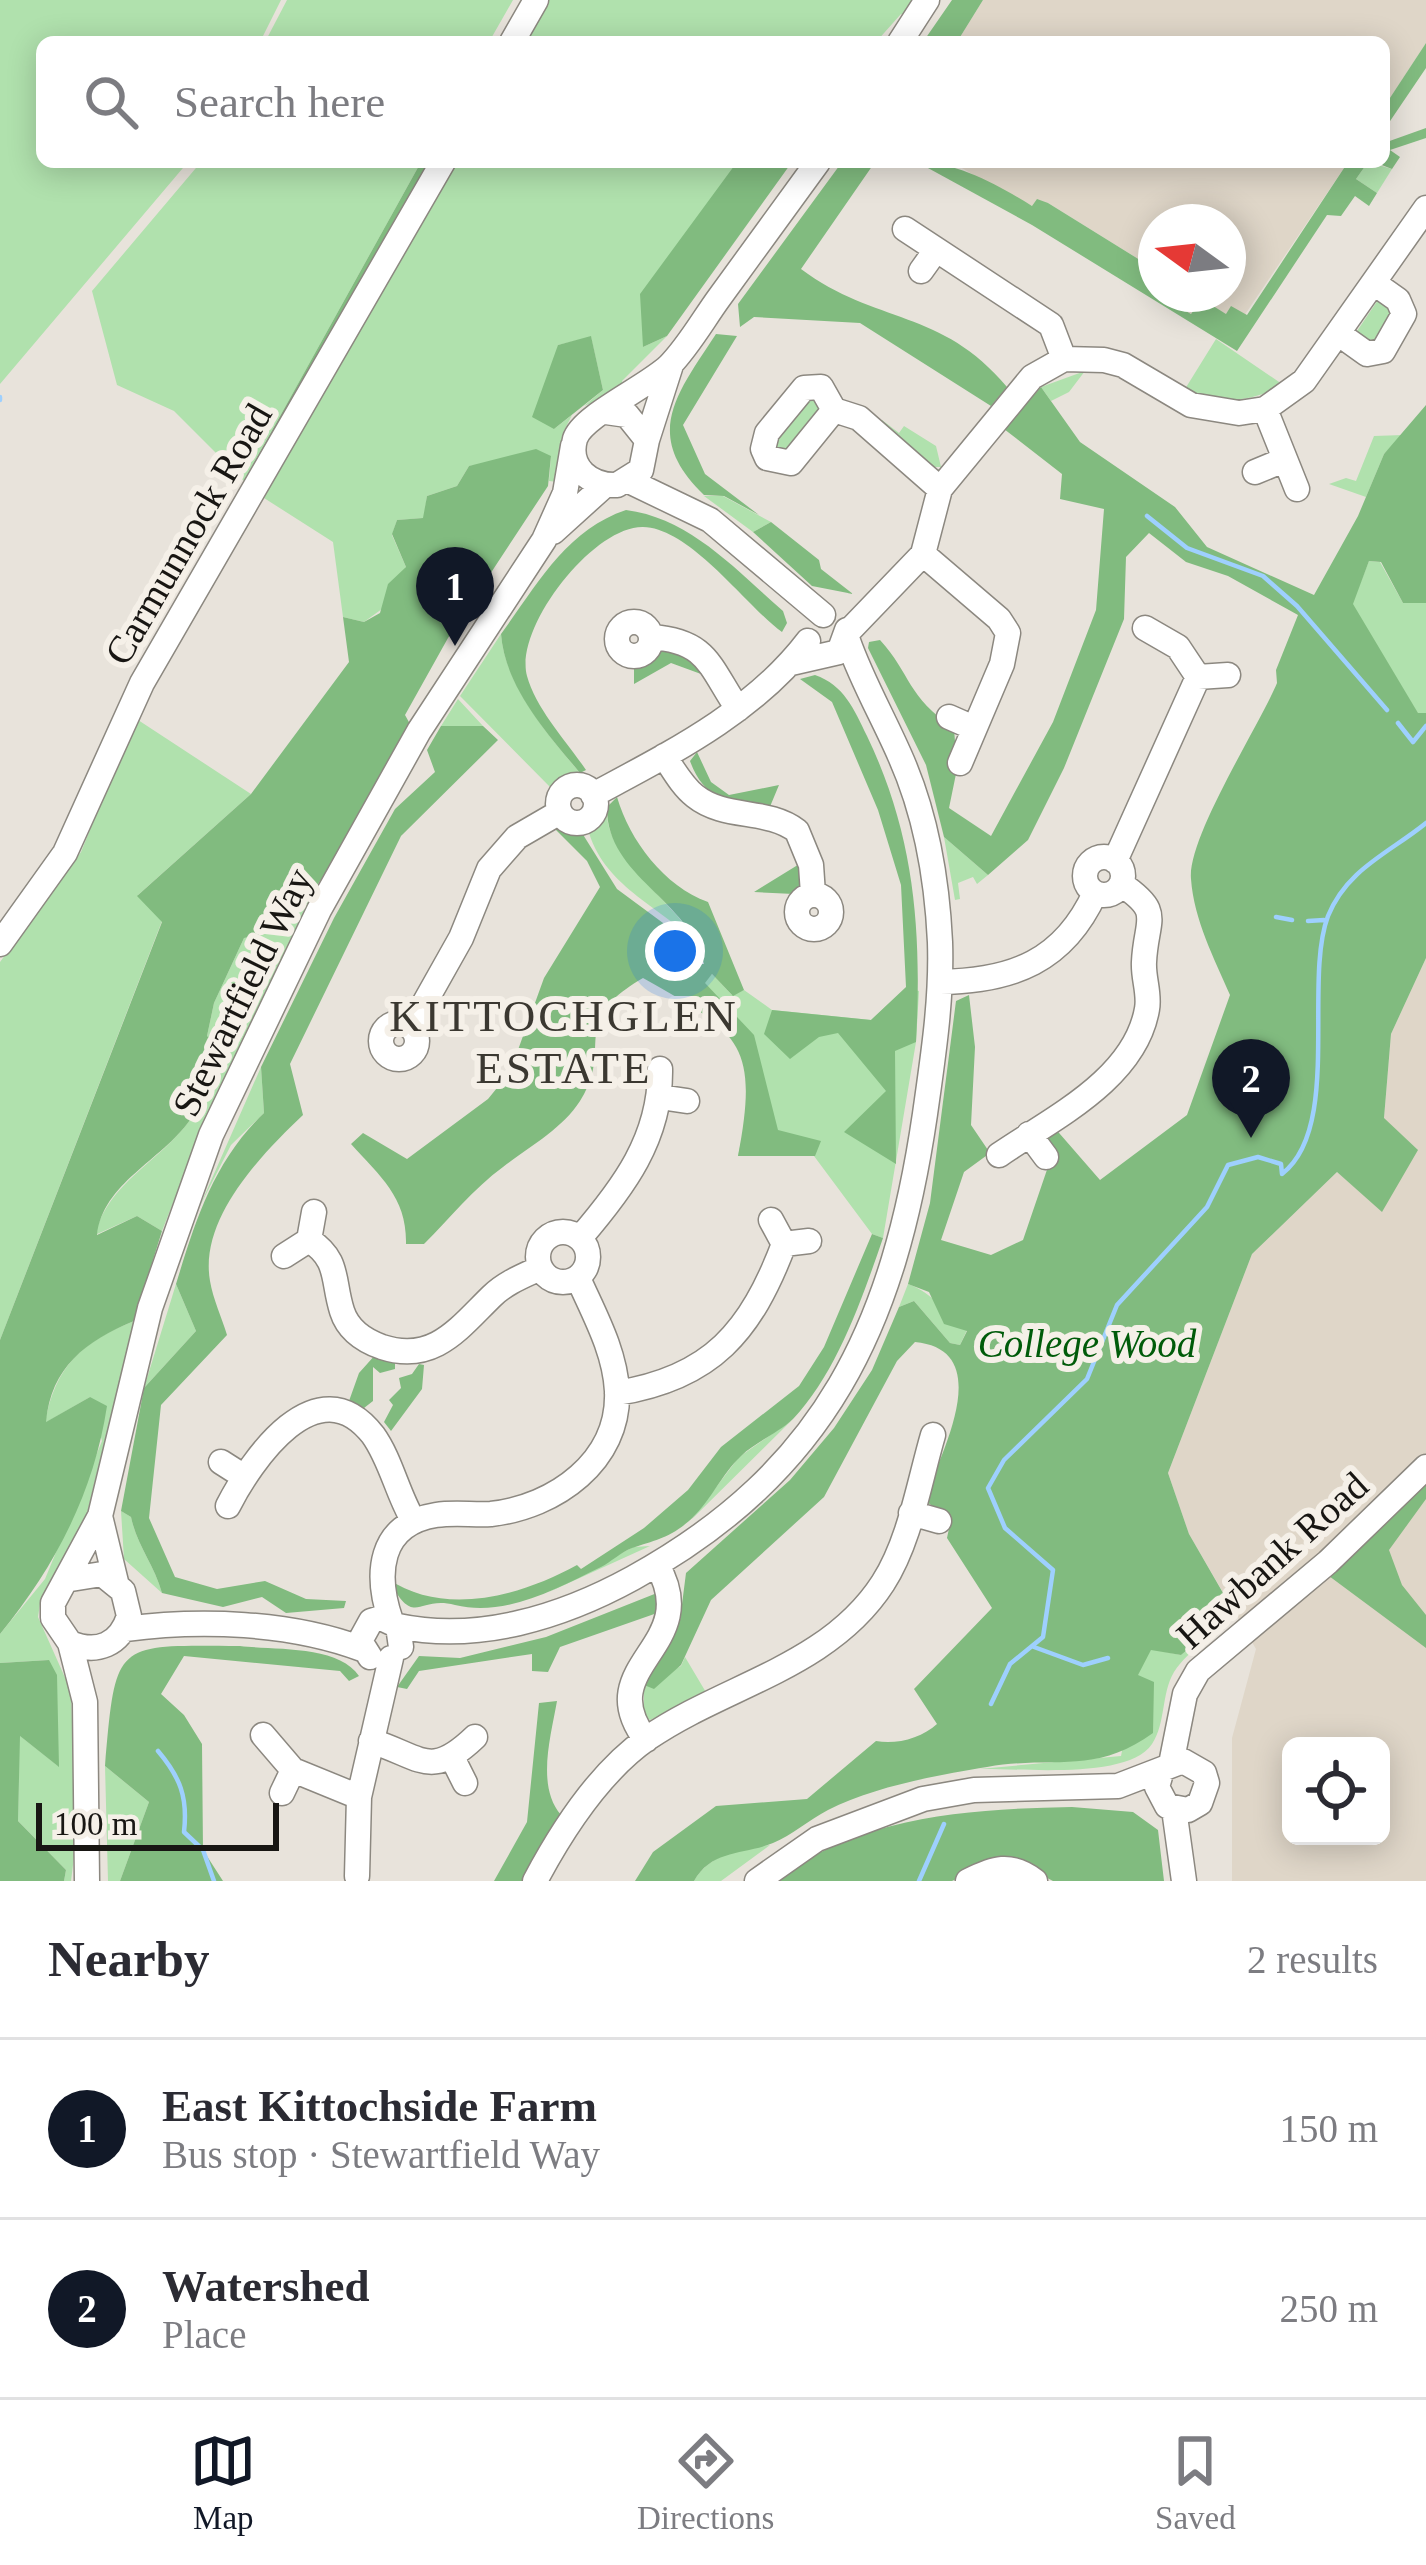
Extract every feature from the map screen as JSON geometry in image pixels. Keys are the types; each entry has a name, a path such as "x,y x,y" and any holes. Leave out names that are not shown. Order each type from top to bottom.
{"street":[{"path":"515,36 536,0"},
{"path":"904,36 927,0"},
{"name":"Carmunnock Road","path":"0,944 65,853 142,683 440,168"},
{"path":"691,508 585,476 573,446 580,427 672,363 814,168"},
{"path":"411,1027 460,938 489,869 517,837 560,812 561,795 571,786 584,786 593,795 738,709 870,604 922,554 940,488 1032,377 1064,358 1123,365 1204,408 1239,413 1264,409 1304,381 1426,208"},
{"path":"905,229 928,261 1051,325 1064,358"},
{"path":"1339,334 1367,353 1383,351 1404,314 1398,299 1374,283"},
{"path":"617,483 647,448 672,363"},
{"path":"1264,409 1297,489"},
{"path":"834,410 859,418 940,488"},
{"path":"70,1643 98,1649 118,1636 180,1622 381,1639 491,1629 535,1618 609,1591 657,1564 756,1490 798,1445 855,1363 907,1228 940,982 933,868 919,807 901,757 860,679 828,635 762,562 691,508 627,415 606,412"},
{"name":"Stewartfield Way","path":"70,1579 100,1516 150,1308 211,1136 319,910 418,731 544,540 565,493 573,446"},
{"path":"1255,472 1284,460"},
{"name":"Stewartfield Way","path":"544,540 617,483"},
{"path":"922,554 999,619 1008,633 1002,664 960,763"},
{"path":"1145,628 1178,647 1198,677"},
{"path":"650,638 692,644 738,709"},
{"path":"1198,677 1228,675"},
{"path":"1118,872 1149,776 1198,677"},
{"path":"949,717 974,728"},
{"path":"664,757 695,796 732,812 772,817 797,831 811,865 813,895"},
{"path":"940,982 999,978 1052,951 1081,923 1095,892 1086,870 1098,858 1147,902 1151,914 1144,963 1147,1010 1130,1054 1114,1073 999,1155"},
{"path":"580,1238 641,1156 661,1097 660,1069"},
{"path":"661,1097 687,1101"},
{"path":"1029,1134 1046,1157"},
{"path":"284,1256 309,1240 314,1212"},
{"path":"617,1393 682,1377 717,1352 755,1307 796,1242 771,1220"},
{"path":"563,1232 580,1238 588,1263 578,1278 558,1282 540,1268 538,1252 547,1238 563,1232"},
{"path":"309,1240 334,1263 349,1325 370,1343 399,1352 440,1345 467,1326 493,1294 540,1268"},
{"path":"353,1879 359,1797 380,1692 380,1589 385,1553 413,1520 494,1514 535,1503 590,1469 604,1448 617,1393 606,1341 578,1278"},
{"path":"227,1507 232,1469 289,1423 316,1412 343,1415 364,1426 377,1442 413,1520"},
{"path":"535,1881 575,1814 646,1740 840,1632 883,1583 933,1436"},
{"name":"Hawbank Road","path":"1166,1768 1185,1694 1198,1671 1328,1562 1426,1468"},
{"path":"910,1513 939,1521"},
{"name":"Stewartfield Way","path":"100,1516 119,1586"},
{"path":"646,1740 632,1720 629,1702 634,1676 671,1617 669,1585 657,1564"},
{"path":"87,1881 85,1702 70,1643 53,1618 59,1589 86,1573 119,1586 180,1622"},
{"path":"85,1702 118,1636 128,1603 119,1586"},
{"path":"1183,1715 1207,1783 1184,1854 1184,1881"},
{"path":"263,1735 287,1782 359,1797"},
{"path":"371,1742 428,1765 453,1759 475,1737"},
{"path":"453,1759 465,1783"},
{"path":"757,1881 817,1839 923,1799 974,1790 1118,1786 1183,1761 1204,1773"},
{"path":"1166,1768 1157,1787 1184,1854"},
{"path":"1118,1786 1168,1805 1200,1803"},
{"path":"968,1881 996,1867 1021,1870 1035,1881"}],"shaded area":[{"path":"983,0 1426,0 1426,43 1390,98 1390,36 961,36"},
{"path":"962,168 1344,168 1244,316 1222,312 1246,312 1246,204 1138,204 1138,259 1048,203 1033,206"},
{"path":"1426,958 1426,1881 1232,1881 1232,1738 1256,1649 1189,1534 1168,1473 1252,1254 1337,1172 1382,1211 1417,1149 1384,1119 1391,1034"}],"green space":[{"path":"0,0 281,0 263,36 36,36 36,168 183,168 0,384"},
{"path":"287,0 513,0 492,36 268,36"},
{"path":"545,0 918,0 907,17 901,14 881,36 524,36"},
{"path":"952,0 983,0 961,36 927,36"},
{"path":"1426,43 1426,68 1390,121 1390,98"},
{"path":"1426,128 1426,138 1390,150 1390,141"},
{"path":"1390,150 1400,157 1389,168"},
{"path":"196,168 418,168 244,481 174,411 117,385 92,291"},
{"path":"418,168 431,168 250,487 244,481"},
{"path":"449,168 734,168 643,347 667,336 622,381 626,390 584,406 603,390 591,337 558,345 554,429 572,415 563,433 558,482 549,481 551,456 469,466 457,486 427,496 424,518 397,520 392,535 406,567 386,606 364,622 343,617 333,542 264,498"},
{"path":"733,168 788,168 667,336 643,347 640,294"},
{"path":"838,168 871,168 801,269 856,300 958,343 1007,387 991,406 860,323 754,317 740,327 738,304"},
{"path":"928,168 962,170 1032,206 1037,199 1048,203 1138,259 1138,290"},
{"path":"1344,168 1364,168 1356,179 1377,193 1369,206 1355,196 1341,216 1327,215 1237,351 1174,312 1247,315"},
{"path":"1364,168 1392,169 1377,193 1356,179"},
{"path":"1378,300 1395,308 1377,343 1369,346 1355,334"},
{"path":"716,334 737,336 683,425 705,474 759,515 724,496 704,495 674,453 670,434 678,396"},
{"path":"591,336 603,390 554,429 532,417 558,345"},
{"path":"1216,339 1282,384 1235,400 1185,389"},
{"path":"1085,371 1069,392 1051,401 1041,387"},
{"name":"College Wood","path":"1041,387 1080,442 1175,507 1207,547 1314,595 1358,516 1384,454 1426,405 1426,603 1403,603 1381,562 1369,561 1353,604 1418,713 1426,713 1426,958 1391,1034 1384,1118 1418,1150 1382,1212 1337,1172 1252,1254 1168,1473 1189,1534 1234,1612 1181,1655 1151,1650 1138,1675 1154,1682 1153,1733 1111,1755 1092,1759 987,1767 885,1788 828,1810 773,1843 719,1858 694,1881 635,1881 653,1852 716,1806 807,1799 876,1741 900,1741 931,1729 937,1724 914,1689 992,1608 947,1538 951,1519 924,1500 950,1432 959,1384 954,1364 940,1349 915,1342 897,1361 824,1497 711,1600 681,1665 654,1689 644,1685 680,1620 686,1573 790,1480 834,1428 872,1370 899,1307 914,1301 950,1343 960,1345 967,1331 944,1324 929,1292 908,1284 930,1203 956,1001 969,995 975,1047 971,1125 990,1153 964,1172 941,1240 991,1255 1023,1240 1051,1158 1043,1134 1053,1126 1100,1180 1187,1115 1230,995 1196,909 1193,861 1212,810 1277,683 1276,670 1298,615 1228,576 1186,562 1149,533 1126,557 1124,619 1064,768 1028,840 988,875 944,837 926,765 868,648 869,642 880,640 918,695 954,728 957,769 949,808 991,836 1053,722 1096,610 1104,509 1060,499 1062,474 1004,429"},
{"path":"804,396 825,402 792,454 779,456 771,438"},
{"path":"882,420 899,433 904,426 936,446 941,467 933,467 879,424"},
{"path":"1403,435 1384,454 1366,497 1329,484 1346,478 1356,481 1374,436"},
{"path":"536,449 551,456 548,486 448,638 405,715 410,724 324,876 281,931 244,938 214,1003 207,1036 224,1051 195,1112 178,1135 121,1187 102,1217 97,1235 137,1216 162,1231 134,1321 86,1347 55,1386 46,1422 90,1397 107,1406 101,1438 82,1498 55,1555 0,1634 0,1340 162,922 137,896 251,794 349,662 343,617 364,622 380,613 388,584 406,567 392,534 397,520 423,518 427,496 457,486 469,466"},
{"path":"704,496 723,496 771,522 753,532"},
{"path":"626,510 671,523 711,548 783,611 787,623 782,632 699,554 661,531 643,527 623,531 602,543 561,583 533,632 526,656 531,688 586,770 580,773 519,691 501,634 570,545"},
{"path":"771,522 853,594 812,586 753,532"},
{"path":"1369,561 1380,562 1403,603 1426,603 1426,713 1418,714 1352,604"},
{"path":"501,634 519,690 580,773 568,773 551,788 460,696"},
{"path":"662,647 699,658 701,674 671,663 634,684 634,668"},
{"path":"815,675 841,692 867,736 896,811 912,885 918,962 916,1042 895,1051 896,1164 844,1132 886,1091 838,1033 819,1037 790,1059 764,1034 772,1010 871,1020 906,987 901,885 878,810 832,702 800,679"},
{"path":"458,699 483,726 441,726"},
{"path":"135,718 251,794 138,895 162,921 0,1340 0,962 81,852"},
{"path":"441,726 483,726 498,740 401,836 290,1064 303,1115 237,1189 214,1234 210,1281 227,1335 161,1405 149,1518 175,1577 217,1589 265,1581 306,1599 346,1601 344,1608 286,1613 262,1597 223,1607 162,1593 131,1517 121,1511 144,1388 196,1331 176,1284 183,1260 219,1171 264,1113 261,1067 334,918 395,809 435,772 427,750"},
{"path":"697,752 711,782 729,795 779,785 769,809 731,802 711,792 690,761"},
{"path":"617,797 651,860 677,885 708,902 744,990 733,996 712,974 705,983 754,1035 778,1130 821,1141 815,1156 738,1156 746,1087 734,1044 701,1012 643,978 620,994 598,1022 590,1082 573,1111 482,1184 424,1244 406,1244 397,1201 351,1144 363,1133 407,1159 488,1099 510,1072 544,978 600,887 587,861 551,825 582,833 617,889 682,937 690,948 682,952 692,964 704,964 683,922 620,852 610,831 607,807"},
{"path":"607,812 618,847 700,948 622,883 597,853 589,833"},
{"path":"944,837 988,875 977,884 973,877 958,883 960,899 955,900"},
{"path":"801,863 802,882 794,894 754,892"},
{"path":"324,876 198,1139 162,1231 137,1216 95,1235 111,1201 178,1135 204,1096 223,1052 207,1036 214,1003 244,938 281,931"},
{"path":"712,974 732,995 744,990 772,1010 871,1020 906,988 919,991 916,1042 883,1238 872,1234 814,1156 738,1156 749,1083 743,1060 704,983"},
{"path":"261,1067 264,1113 231,1145 199,1208"},
{"path":"872,1234 883,1238 847,1333 823,1379 793,1419 741,1456 681,1527 565,1584 511,1604 411,1607 397,1594 388,1579 433,1597 482,1598 507,1593 577,1565 581,1569 644,1528 688,1490 721,1447 799,1386 824,1347"},
{"path":"176,1284 196,1331 144,1388"},
{"path":"908,1284 932,1298 967,1330 960,1345 950,1343 914,1301 899,1307"},
{"path":"134,1321 82,1534 40,1604 38,1617 71,1691 76,1841 71,1881 64,1881 66,1870 18,1821 19,1735 58,1766 49,1660 0,1663 0,1634 45,1579 102,1441 90,1397 45,1423 56,1386 86,1347"},
{"path":"376,1354 395,1358 395,1369 380,1373 373,1367 373,1401 364,1408 349,1401 359,1373"},
{"path":"419,1364 424,1365 422,1389 391,1431 384,1422 393,1405 389,1400 401,1388 399,1378 412,1374"},
{"path":"792,1420 692,1519 739,1457"},
{"path":"1426,1481 1426,1499 1389,1550 1402,1585 1426,1615 1426,1648 1329,1576"},
{"path":"121,1511 131,1517 162,1593 124,1559"},
{"path":"650,1546 549,1592 633,1547"},
{"path":"657,1593 660,1612 560,1647 548,1672 532,1671 532,1654 419,1671 407,1689 397,1687 419,1656 460,1658 546,1637"},
{"path":"1234,1612 1174,1672 1156,1736 1139,1755 1098,1767 979,1769 1121,1756 1137,1675 1151,1649 1181,1655"},
{"path":"240,1646 322,1654 350,1666 359,1676 349,1681 340,1671 184,1656 161,1694 184,1715 202,1744 203,1850 223,1881 120,1881 149,1802 105,1766 119,1672 129,1658 145,1650"},
{"path":"685,1657 707,1694 650,1720 644,1716 644,1685 681,1666"},
{"path":"49,1660 57,1675 59,1767 20,1736 18,1821 66,1870 64,1881 0,1881 0,1663"},
{"path":"557,1701 547,1775 561,1815 527,1881 494,1881 527,1822 539,1703"},
{"path":"105,1766 149,1802 120,1881 108,1881"},
{"path":"1072,1807 1133,1812 1158,1830 1164,1881 1053,1881 1021,1864 994,1861 952,1881 773,1881 842,1842 916,1820"},
{"path":"770,1845 721,1881 694,1881 717,1859"}],"waterway":[{"path":"1147,516 1187,548 1263,576 1297,606 1387,710"},
{"path":"1398,723 1413,742 1426,726"},
{"path":"991,1704 1010,1664 1043,1637 1053,1570 1005,1528 988,1488 1004,1460 1087,1379 1117,1305 1207,1207 1228,1165 1258,1157 1281,1164 1282,1174 1300,1152 1311,1124 1316,1090 1321,944 1328,916 1358,874 1426,823"},
{"path":"1276,917 1292,920"},
{"path":"1308,921 1324,920"},
{"path":"1034,1647 1083,1665 1108,1658"},
{"path":"158,1751 181,1788 184,1832 203,1850 214,1881"},
{"path":"919,1881 944,1824"}],"place":[{"name":"East Kittochside Farm","path":"455,646"},
{"name":"Watershed","path":"1251,1138"}],"district":[{"name":"KITTOCHGLEN ESTATE","path":"564,1042"}]}
